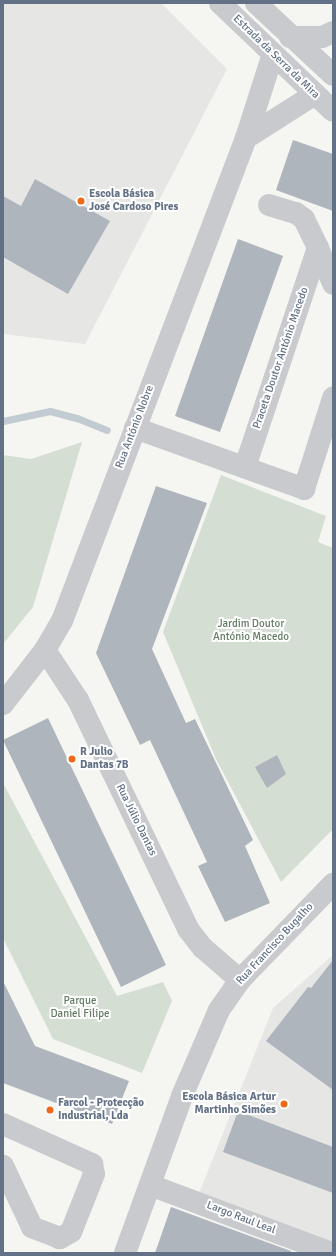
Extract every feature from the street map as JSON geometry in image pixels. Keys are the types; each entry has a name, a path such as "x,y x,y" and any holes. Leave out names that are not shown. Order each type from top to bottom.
{"street":[{"name":"Estrada da Serra da Mira","path":"220,3 333,111"},
{"path":"256,3 290,37 333,76"},
{"path":"290,37 322,37 333,32"},
{"name":"Rua António Nobre","path":"3,704 45,650 62,621 246,138 273,54"},
{"path":"246,138 315,94"},
{"path":"269,205 296,213 304,219 333,284"},
{"name":"Praceta Doutor António Macedo","path":"245,467 318,248"},
{"path":"135,428 304,489 333,398"},
{"name":"Rua Júlio Dantas","path":"45,650 78,700 188,929 203,948 240,980"},
{"name":"Rua Francisco Bugalho","path":"125,1253 208,1032 240,980 333,884"},
{"path":"3,1124 92,1164 94,1174 71,1232 60,1238 32,1227 3,1166"},
{"name":"Largo Raul Leal","path":"150,1186 332,1253"}],"shaded area":[{"name":"Escola Básica José Cardoso Pires","path":"3,3 161,3 227,69 85,344 3,334"},
{"name":"Escola Básica Artur Martinho Simões","path":"333,955 333,1249 196,1201 273,1008"}],"green space":[{"path":"82,442 33,607 3,644 3,455 31,459"},
{"name":"Jardim Doutor António Macedo","path":"221,475 326,516 318,542 333,548 333,829 281,882 216,759 163,632"},
{"name":"Parque Daniel Filipe","path":"3,783 117,996 163,982 172,1001 142,1073 53,1039 3,938"}],"building":[{"path":"293,140 333,154 333,211 276,190"},
{"path":"35,179 110,221 68,294 3,257 3,196 21,206"},
{"path":"238,239 283,256 220,432 175,416"},
{"path":"156,486 207,503 152,649 186,723 195,719 253,840 245,846 270,903 225,922 198,866 207,862 150,740 140,745 96,653"},
{"path":"48,718 166,965 121,987 3,740"},
{"path":"277,755 286,774 267,788 255,767"},
{"path":"333,960 333,1090 266,1041 308,987 311,988"},
{"path":"3,981 35,1046 129,1081 112,1124 3,1083"},
{"path":"238,1111 333,1147 333,1193 223,1152"},
{"path":"171,1207 291,1251 291,1253 155,1253"}],"waterway":[{"path":"3,421 50,411 77,418 107,430"}],"place":[{"name":"Escola Básica José Cardoso Pires","path":"81,201"},
{"name":"R Julio Dantas 7B","path":"72,759"},
{"name":"Escola Básica Artur Martinho Simões","path":"284,1104"},
{"name":"Farcol - Protecção Industrial, Lda","path":"50,1110"}]}
